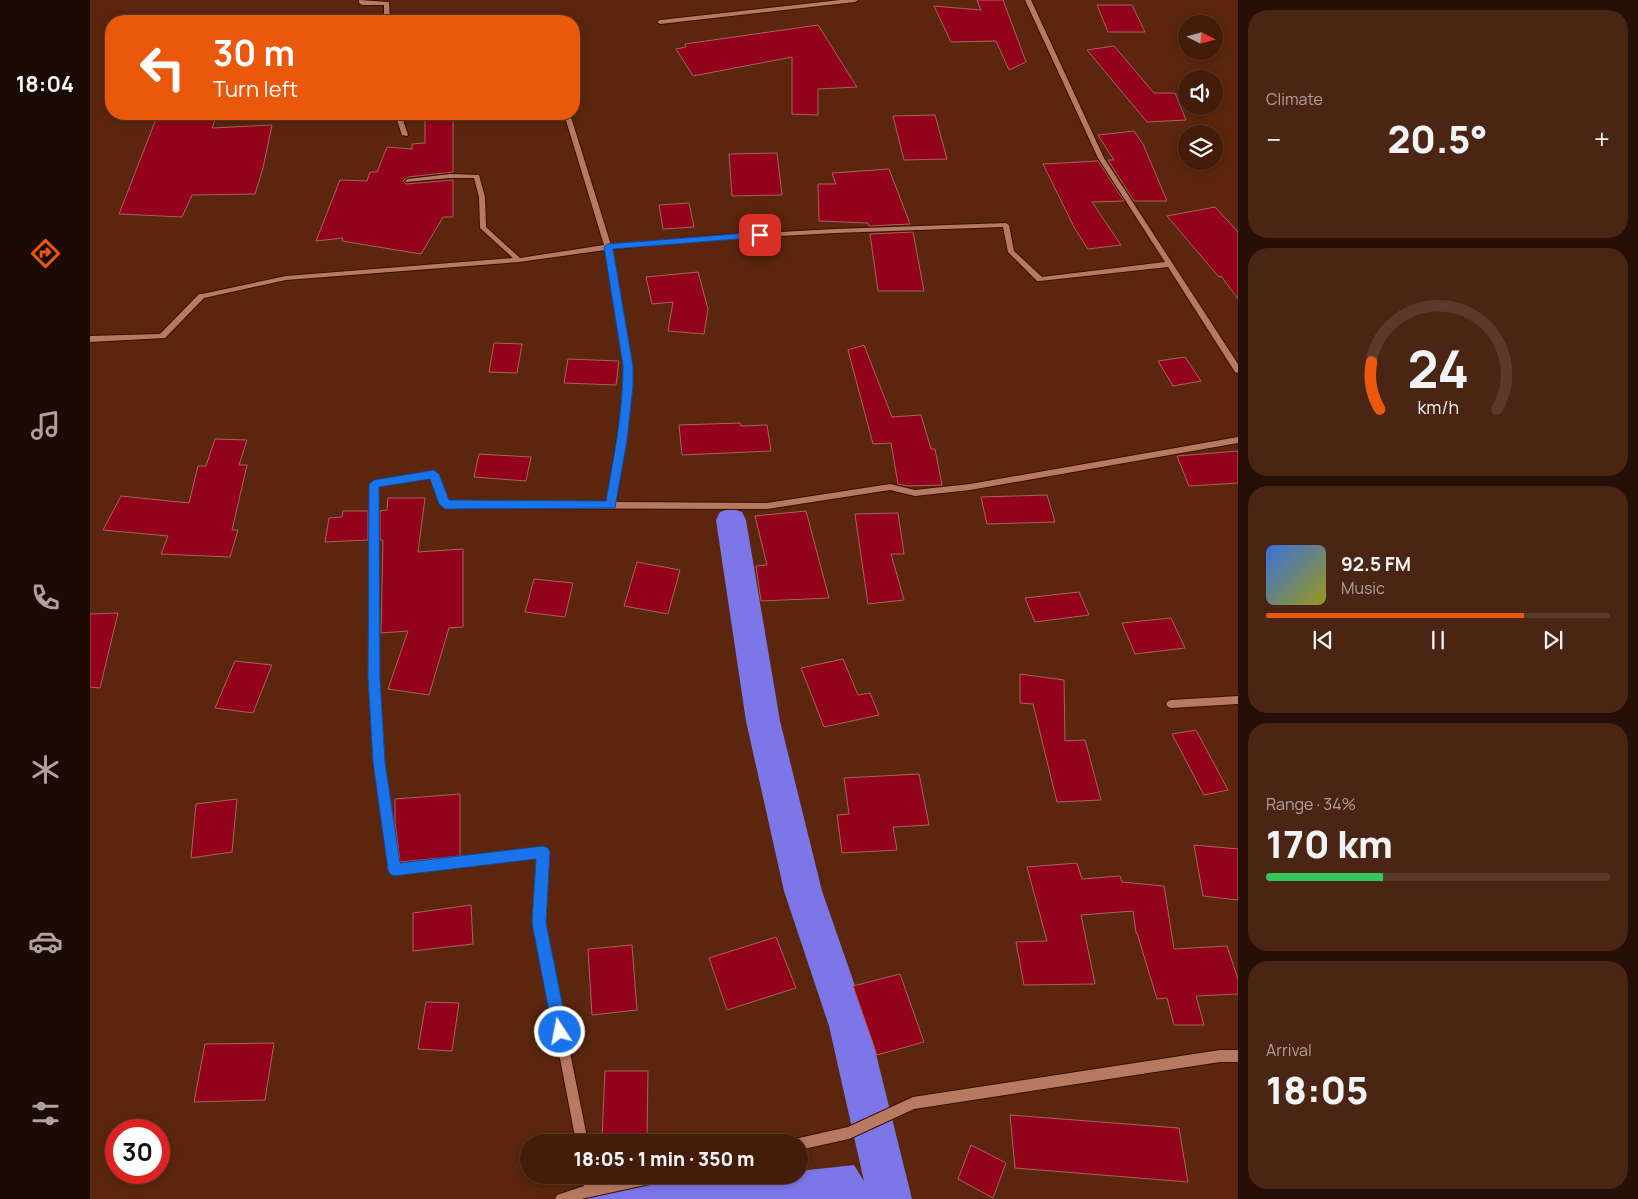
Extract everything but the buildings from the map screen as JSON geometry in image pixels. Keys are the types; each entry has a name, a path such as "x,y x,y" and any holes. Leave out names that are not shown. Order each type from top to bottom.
{"street":[{"path":"362,0 362,3 387,3 387,15"},
{"path":"660,22 855,0"},
{"path":"1028,0 1102,158 1238,370"},
{"path":"400,120 405,135"},
{"path":"570,120 608,247 628,366 628,386 622,440 611,505"},
{"path":"408,181 450,176 477,176 482,197 483,228 519,260"},
{"path":"90,339 162,336 202,296 286,278 519,260 608,247 779,234 1006,226 1011,252 1040,279 1170,264"},
{"path":"580,1134 539,923 543,852 394,870 379,762 374,678 374,484 434,474 445,504 767,506 890,487 915,493 970,487 1238,440"},
{"path":"1170,704 1238,700"},
{"path":"808,1142 849,1133 913,1103 1220,1056 1238,1056"},
{"path":"590,1184 591,1190"},
{"path":"560,1199 620,1184"}],"shaded area":[{"path":"854,1165 875,1199 560,1199 614,1184 808,1184 808,1170"}],"waterway":[{"path":"731,520 763,721 803,891 849,1026 890,1199"}],"route":[{"path":"560,1032 539,923 543,852 394,870 379,762 374,678 374,484 434,474 445,504 611,505 626,408 628,366 608,247 760,235"}]}
